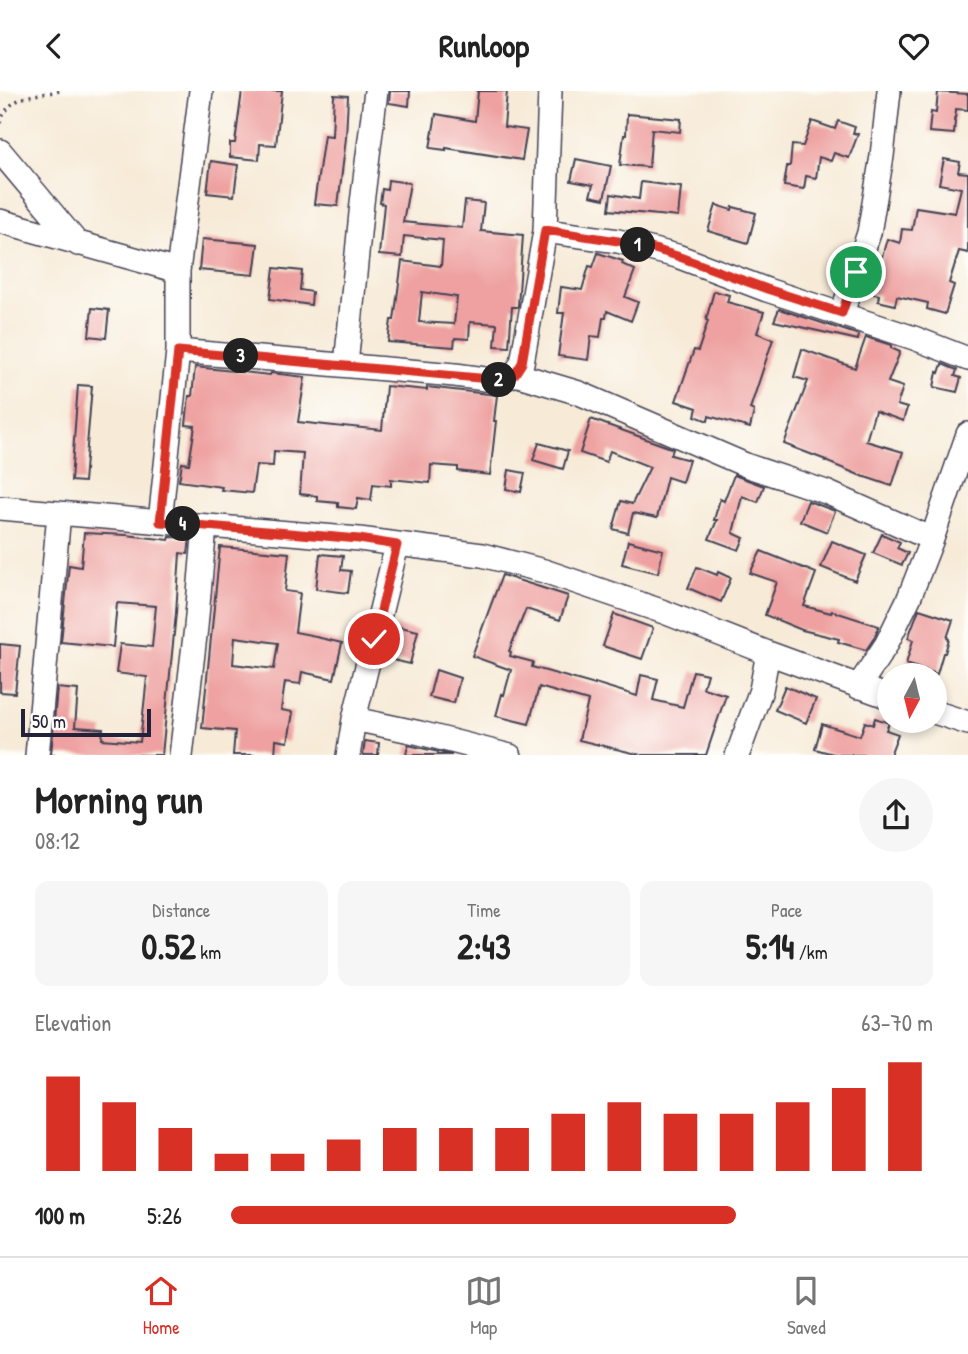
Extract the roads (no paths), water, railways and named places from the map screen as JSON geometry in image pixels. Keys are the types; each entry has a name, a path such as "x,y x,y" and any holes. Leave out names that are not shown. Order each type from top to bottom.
{"street":[{"path":"160,522 178,351 178,271 201,91"},
{"path":"346,365 376,91"},
{"path":"178,351 485,379 501,380 515,374 526,350 530,311 545,230 550,91"},
{"path":"842,313 869,233 882,156 889,91"},
{"path":"0,151 78,244"},
{"path":"0,221 178,271"},
{"path":"545,230 648,247 968,359"},
{"path":"515,374 579,393 748,466 826,492 932,539"},
{"path":"858,687 886,645 909,599 968,434"},
{"path":"0,508 359,539 482,555 544,571 664,612 877,693"},
{"path":"37,755 59,513"},
{"path":"181,755 205,526"},
{"path":"348,755 354,719 397,545"},
{"path":"737,755 761,691 768,653"},
{"path":"947,716 968,723"},
{"path":"354,719 510,755"}]}
